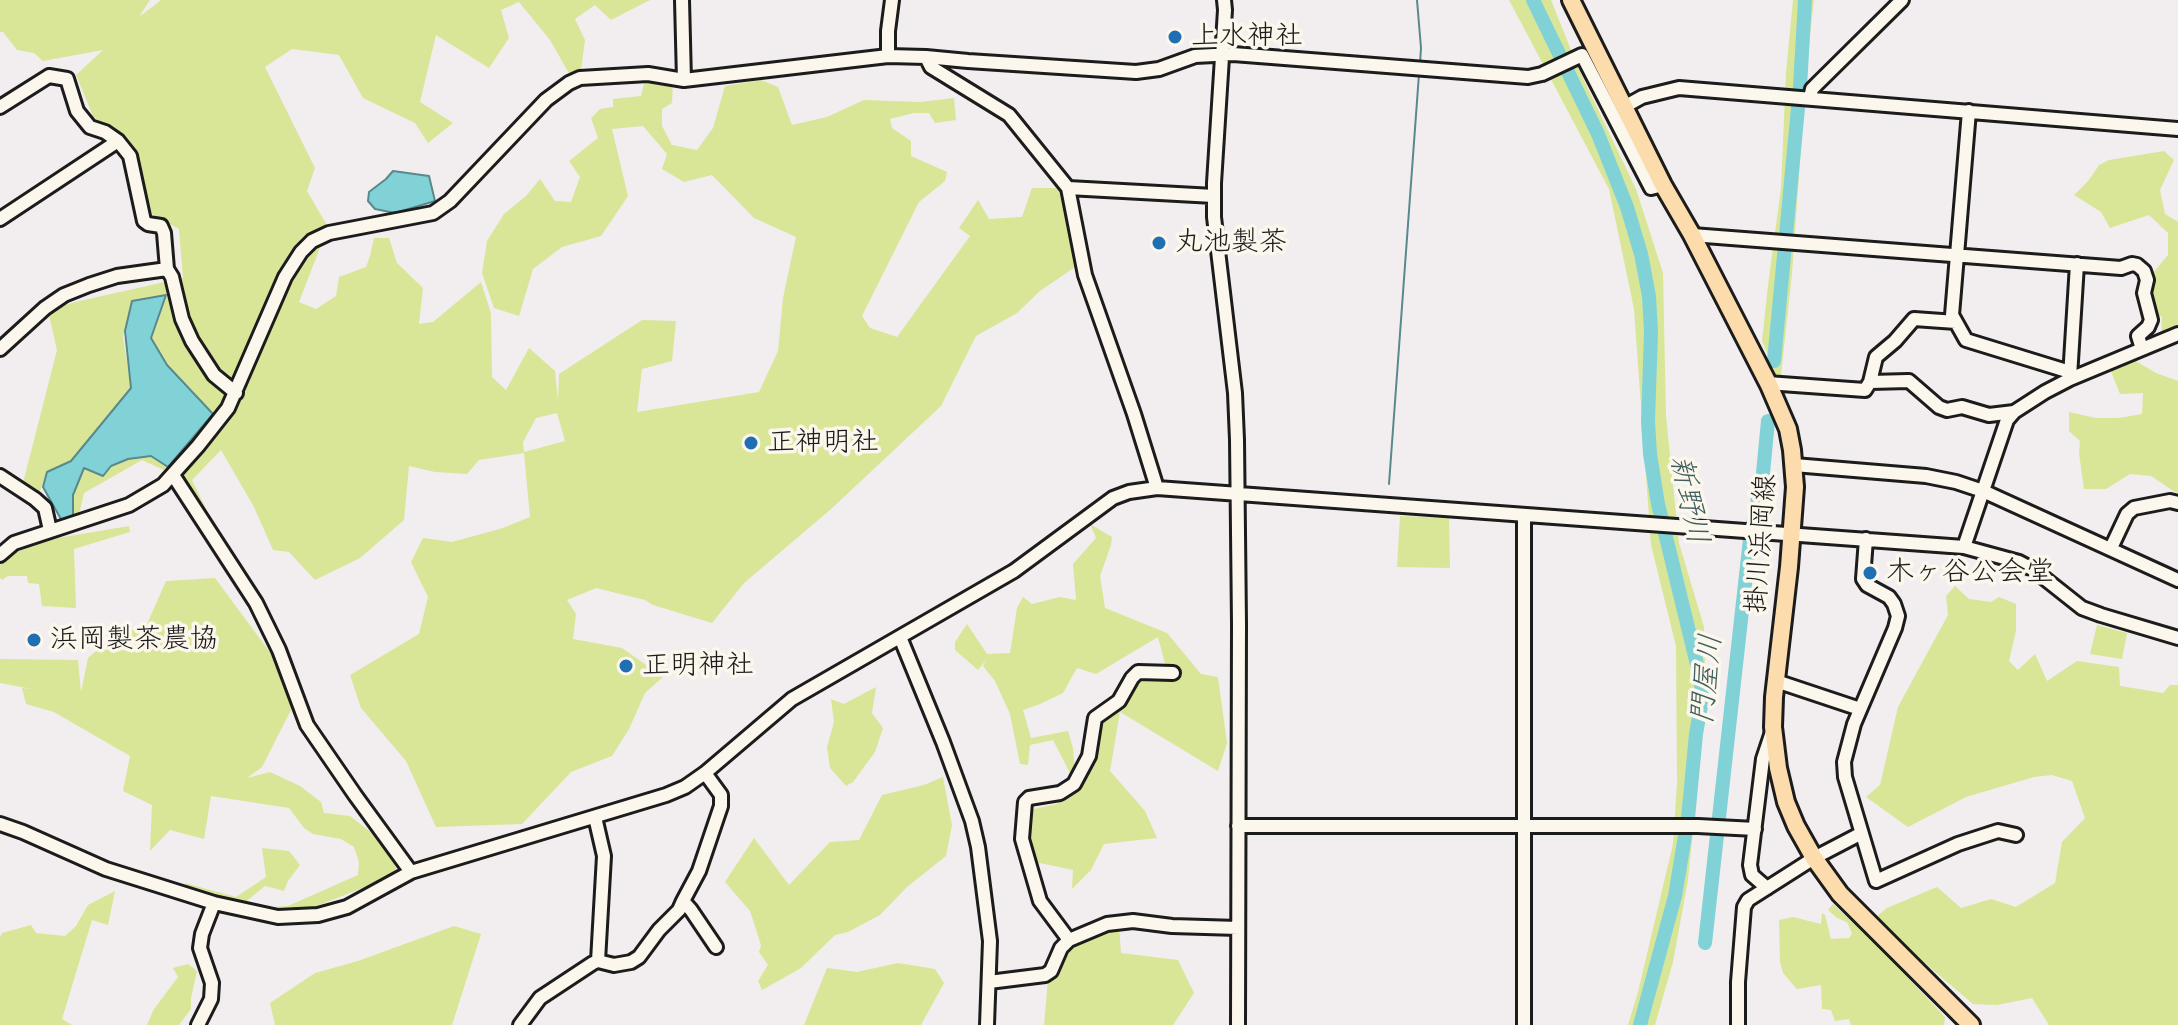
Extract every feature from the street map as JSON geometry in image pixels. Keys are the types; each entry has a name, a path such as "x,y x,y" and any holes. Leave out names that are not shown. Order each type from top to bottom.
{"main road":[{"name":"掛川浜岡線","path":"1571,0 1788,429 1795,487 1773,727 1786,802 1814,858 1840,894 1971,1025"}],"street":[{"path":"682,0 684,80"},
{"path":"888,56 892,0"},
{"path":"1224,0 1214,217 1235,393 1238,492 1238,1025"},
{"path":"1810,98 1812,89 1902,0"},
{"path":"0,555 14,543 129,505 163,485 223,415 236,393 285,277 312,241 329,233 433,213 450,201 546,100 569,83 590,76 648,74 684,80 888,56 1136,72 1159,69 1195,56 1222,54 1528,77 1542,74 1582,55 1651,188 1663,185"},
{"path":"926,57 931,67 1009,115 1068,188 1085,275 1157,488"},
{"path":"966,87 968,61"},
{"path":"0,107 49,76 67,79 77,111 90,127 118,141 130,156 144,221 161,226 164,233 167,269 172,277 182,319 214,375 236,393"},
{"path":"1624,107 1642,97 1679,88 2178,129"},
{"path":"1969,111 1952,315 1966,340 2070,376"},
{"path":"0,219 118,141"},
{"path":"1068,188 1214,196"},
{"path":"1692,235 2121,268 2137,265 2144,271 2147,280 2144,293 2151,320 2138,336 2142,349"},
{"path":"2070,376 2077,264"},
{"path":"0,349 64,295 117,276 167,269"},
{"path":"1767,383 1865,390 1876,357 1914,319 1956,322"},
{"path":"1964,547 2007,420 2014,412 2070,376 2178,334"},
{"path":"1870,382 1909,381 1939,407 1947,410 1962,407 1989,415 2014,412"},
{"path":"1794,465 1926,476 1956,482 1983,491 2178,580"},
{"path":"173,475 256,603 279,650 307,725 411,872"},
{"path":"0,476 45,508 50,530"},
{"path":"0,824 106,869 214,903 278,917 318,915 347,907 411,872 685,787 792,699 1014,571 1113,498 1157,488 1964,547 2019,562 2082,608 2178,638"},
{"path":"2111,548 2127,514 2134,508 2170,501 2178,503"},
{"path":"1524,515 1524,1025"},
{"path":"1866,539 1863,579 1867,585 1889,597 1898,616 1854,724 1844,762 1860,834 1876,881 1958,844 1998,831 2016,835"},
{"path":"900,637 972,821 990,941 987,1025"},
{"path":"1069,940 1040,901 1022,839 1025,802 1029,798 1060,793 1074,784 1089,756 1095,718 1119,701 1138,672 1173,673"},
{"path":"1776,681 1860,709"},
{"path":"1767,888 1752,875 1750,865 1763,759 1773,727"},
{"path":"520,1025 540,998 598,961 614,965 637,959 679,910 699,871 721,806 721,795 705,773"},
{"path":"595,817 604,856 598,961"},
{"path":"1238,826 1698,826 1755,829"},
{"path":"1738,1025 1744,907 1748,900 1814,858 1860,834"},
{"path":"683,901 716,947"},
{"path":"198,1025 211,999 212,983 200,948 214,903"},
{"path":"989,982 1045,975 1051,971 1061,948 1069,940 1107,924 1133,921 1238,928"}],"green space":[{"path":"0,0 150,0 139,17 161,0 650,0 611,20 595,5 575,19 585,40 581,70 570,75 550,40 519,2 501,10 509,38 489,68 436,35 420,102 453,123 428,143 415,123 363,98 339,55 292,49 265,67 315,168 307,191 328,227 299,302 316,309 336,296 339,277 366,267 374,238 389,238 397,263 423,288 419,324 433,322 481,282 491,313 492,377 506,390 529,348 555,371 558,400 559,374 642,320 676,321 672,361 642,369 637,412 759,392 778,351 783,298 796,237 754,218 712,175 684,182 662,169 667,154 643,126 612,129 628,196 601,236 562,247 533,269 519,316 494,308 482,273 487,241 504,214 526,196 540,179 555,201 571,202 580,177 569,161 598,138 591,118 600,109 613,107 613,99 641,96 645,79 673,82 672,103 662,109 662,126 672,145 697,150 713,128 725,86 761,80 778,87 792,125 827,117 864,100 920,102 954,98 956,120 935,123 929,113 890,119 892,128 911,141 911,156 947,172 945,181 919,202 862,316 870,328 897,337 970,236 959,228 978,200 989,219 1022,217 1032,188 1062,188 1073,240 1075,267 1040,291 1017,313 976,336 941,406 830,510 744,583 712,623 645,600 596,588 567,600 576,614 573,639 622,648 663,677 645,693 629,729 612,756 571,772 522,824 436,827 406,761 361,708 350,675 419,634 428,597 411,562 423,538 452,542 530,517 524,453 479,460 467,474 409,466 404,520 360,558 315,580 289,552 273,550 254,507 221,450 192,480 208,513 204,516 181,478 218,419 167,365 151,338 165,295 132,301 123,337 132,394 71,461 47,472 39,494 23,483 57,350 48,311 183,278 179,229 152,214 137,156 93,116 76,75 103,50 43,61 34,53 17,50 0,32","holes":["557,413 565,441 524,452 523,442 536,418"]},
{"path":"1509,0 1551,0 1579,70 1636,189 1663,273 1666,416 1679,543 1704,627 1706,701 1688,880 1673,962 1655,1025 1628,1025 1673,844 1677,783 1676,646 1651,545 1634,309 1609,189"},
{"path":"1793,0 1814,0 1780,384 1762,341 1781,188"},
{"path":"2164,151 2174,160 2160,190 2165,214 2178,222 2178,343 2161,341 2162,317 2147,308 2147,280 2168,255 2168,233 2149,215 2110,228 2101,212 2074,195 2099,165 2109,160"},
{"path":"2134,360 2178,381 2178,494 2151,476 2130,474 2106,489 2084,489 2080,441 2069,431 2069,412 2096,418 2142,414 2143,393 2120,394 2110,369"},
{"path":"153,457 168,467 166,471 142,460 84,493 79,515 73,517 73,495 84,468 103,476 112,466 129,459"},
{"path":"1400,516 1449,518 1450,568 1397,567"},
{"path":"1090,524 1112,537 1100,576 1105,608 1167,633 1201,674 1218,677 1227,743 1218,771 1120,712 1110,771 1145,811 1157,838 1104,844 1091,870 1072,889 1073,870 1035,862 1026,835 1029,810 1057,804 1078,783 1091,728 1131,671 1142,682 1167,671 1158,637 1096,674 1077,668 1063,693 1023,710 1031,738 1068,731 1075,773 1071,775 1053,740 1030,745 1028,765 1020,764 1010,714 995,681 983,666 986,660 978,670 955,650 955,642 967,624 987,654 1010,653 1017,608 1023,597 1032,604 1060,597 1076,600 1073,564 1096,538"},
{"path":"129,526 130,532 74,549 76,608 42,606 39,584 28,583 27,576 0,578 0,565 7,556 46,540"},
{"path":"215,578 272,655 292,708 262,767 247,778 270,772 300,786 321,802 324,813 350,816 390,847 396,869 393,876 304,911 250,909 288,906 358,875 359,862 354,847 341,839 313,834 304,828 289,808 211,796 204,839 170,830 150,851 152,805 123,791 130,756 54,712 26,704 22,688 32,689 0,683 0,659 78,660 81,692 88,658 110,639 147,624 166,581"},
{"path":"1955,586 1969,599 1991,602 1999,597 2016,604 2016,631 2009,661 2018,670 2035,654 2047,681 2077,661 2119,667 2120,686 2163,693 2170,685 2178,685 2178,1025 2049,1025 2032,998 1997,1005 1973,1004 1906,947 1877,916 1887,908 1937,887 1961,908 1991,899 2016,907 2055,883 2062,842 2085,818 2072,781 2052,775 2034,777 1966,797 1908,827 1866,797 1880,785 1898,707 1948,615 1946,596"},
{"path":"2097,625 2127,633 2122,659 2090,654"},
{"path":"876,687 872,713 883,728 875,752 853,782 846,786 830,768 827,747 834,722 831,699 844,704"},
{"path":"943,777 952,825 946,856 907,887 880,915 848,932 835,935 801,968 762,990 758,981 768,965 759,952 761,945 750,911 725,882 754,838 789,885 830,842 859,840 882,795"},
{"path":"262,848 289,851 300,865 284,891 265,886 243,904 216,900 185,889 185,883 236,897 266,877"},
{"path":"115,891 108,925 92,920 62,1019 72,1025 0,1025 2,933 31,925 36,933 65,936 76,926 88,905"},
{"path":"1833,904 1945,1017 1944,1025 1851,1025 1849,1019 1835,1021 1831,1010 1822,1009 1821,985 1797,989 1783,973 1780,962 1779,920 1793,917 1821,924 1822,913 1831,939 1849,938 1852,934 1847,922 1828,910"},
{"path":"454,926 481,934 452,1025 275,1025 270,1003 315,973 358,961"},
{"path":"1119,926 1121,953 1178,960 1194,993 1173,1025 1044,1025 1048,980 1068,949"},
{"path":"898,963 935,969 944,983 921,1025 804,1025 827,968 857,972"},
{"path":"188,964 197,971 191,1009 179,1025 147,1025 154,1009 178,977 173,968"}],"water":[{"path":"393,171 429,176 435,201 395,213 375,209 368,201 369,192"},
{"path":"166,295 151,338 167,365 213,414 168,467 151,456 128,459 111,466 103,476 84,468 73,495 73,517 62,521 43,487 47,472 71,461 131,388 125,331 132,301"}],"waterway":[{"path":"1417,0 1420,64"},
{"name":"新野川","path":"1533,0 1598,134 1627,207 1641,254 1649,296 1651,332 1650,454 1658,504 1701,681 1702,700 1688,818 1675,896 1640,1025"},
{"name":"門屋川","path":"1774,361 1800,87 1805,0"},
{"path":"1389,484 1419,74"},
{"name":"門屋川","path":"1705,943 1750,539 1763,473 1768,421"}],"place":[{"name":"上水神社","path":"1175,37"},
{"name":"丸池製茶","path":"1159,243"},
{"name":"正神明社","path":"751,443"},
{"name":"木ヶ谷公会堂","path":"1870,573"},
{"name":"浜岡製茶農協","path":"34,640"},
{"name":"正明神社","path":"626,666"}]}
